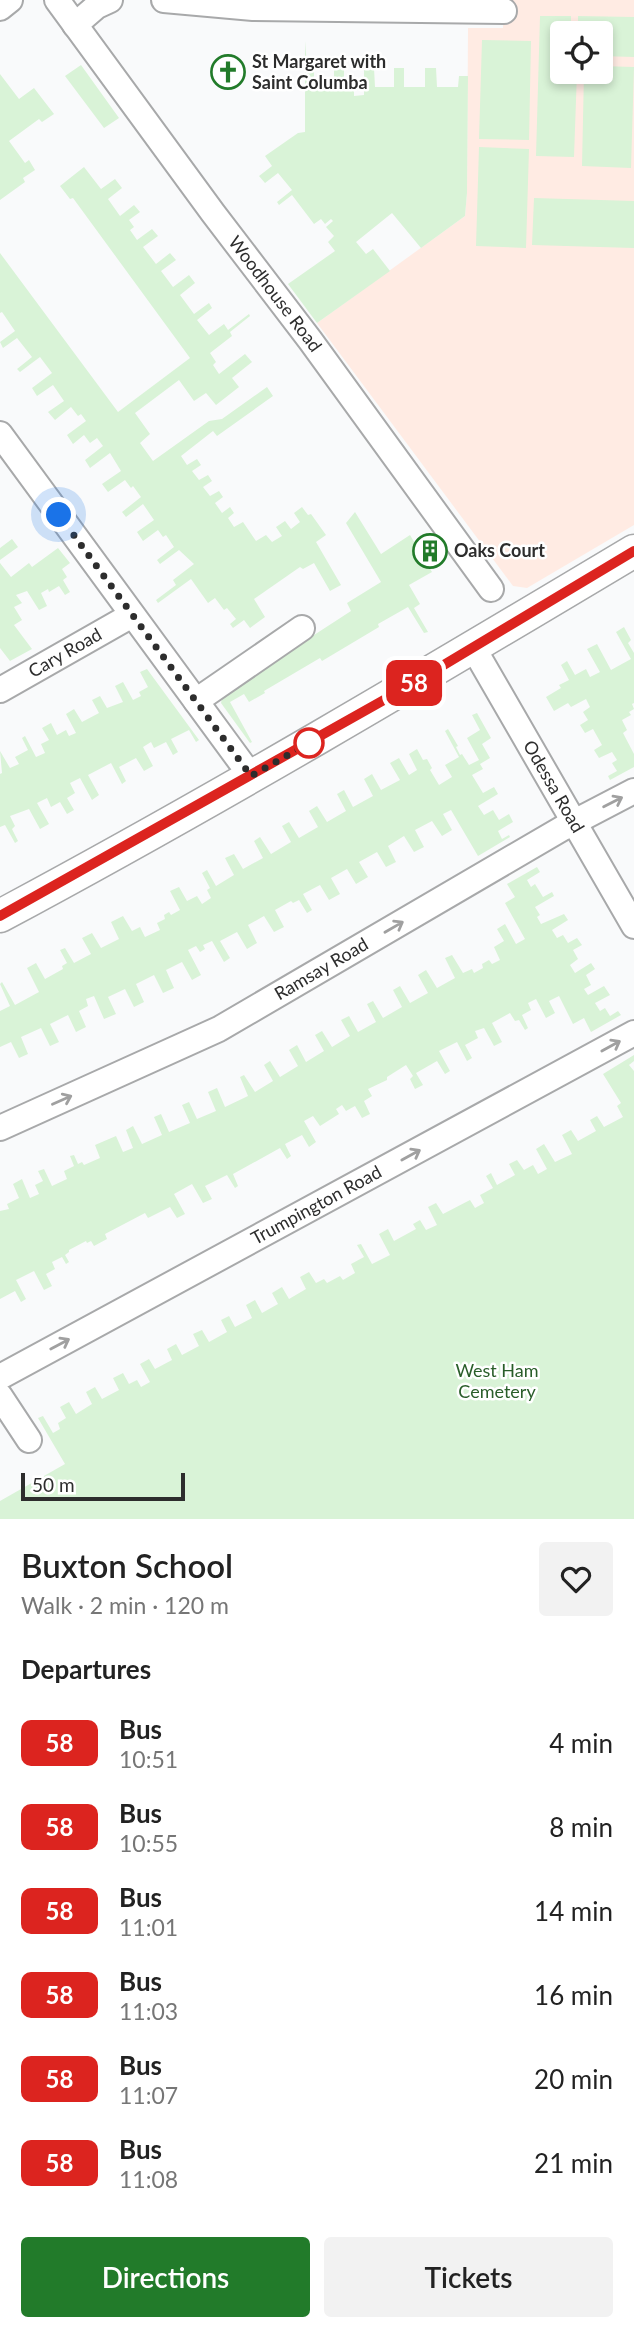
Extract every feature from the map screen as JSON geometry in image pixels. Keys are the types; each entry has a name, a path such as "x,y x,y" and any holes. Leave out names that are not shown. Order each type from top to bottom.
{"street":[{"path":"0,8 10,0"},
{"name":"Woodhouse Road","path":"57,0 491,589"},
{"path":"75,25 97,6 110,0"},
{"path":"164,0 253,4 473,5 504,11"},
{"path":"0,434 251,776"},
{"path":"0,916 474,649 634,551"},
{"name":"Cary Road","path":"0,690 132,615"},
{"path":"196,701 302,628"},
{"name":"Odessa Road","path":"474,649 634,926"},
{"name":"Ramsay Road","path":"0,1128 219,1029 574,822 634,791"},
{"name":"Trumpington Road","path":"0,1377 634,1033"},
{"path":"0,1396 29,1440"}],"shaded area":[{"path":"504,0 634,0 634,525 527,588 513,586 317,323 465,216 468,28 503,28"}],"green space":[{"path":"540,16 571,16 571,21 550,21 550,84 577,84 574,157 536,156"},
{"path":"578,16 634,17 634,57 613,56 613,21 578,21"},
{"path":"482,40 531,41 529,140 479,139"},
{"path":"305,41 307,67 314,68 314,87 334,87 334,67 344,67 344,87 354,87 354,96 364,95 364,68 374,68 375,87 394,87 394,68 404,68 404,87 425,87 425,68 436,68 437,87 458,87 459,76 468,76 465,216 421,248 392,213 356,242 366,254 373,249 390,271 317,323 288,284 335,251 328,242 334,236 326,227 333,221 331,219 325,224 321,219 314,224 292,195 279,205 277,202 292,190 278,173 265,183 259,176 272,166 265,156 298,133 305,132"},
{"path":"81,65 119,118 104,128 65,76"},
{"path":"613,66 634,67 631,168 582,166 584,84 613,84"},
{"path":"0,74 19,99 34,88 54,114 42,122 39,119 9,141 25,163 29,160 35,170 23,178 25,182 0,200"},
{"path":"479,147 529,149 526,248 476,246"},
{"path":"84,167 101,189 115,179 122,188 108,199 120,216 134,205 140,212 129,220 134,227 130,230 137,240 152,229 158,236 143,247 156,264 170,253 176,260 161,271 173,287 189,275 195,283 180,295 194,314 209,303 212,308 197,320 209,335 224,324 228,330 249,314 250,316 230,332 232,336 210,353 219,374 245,354 252,362 232,378 239,387 216,405 206,393 194,401 179,380 135,413 150,434 140,443 153,461 209,421 222,419 267,387 273,396 217,436 213,431 181,456 187,465 197,459 201,465 192,471 199,480 208,475 212,481 203,487 210,496 219,491 223,497 215,503 222,513 230,507 234,513 228,518 234,527 243,522 256,541 266,535 272,542 282,536 276,527 285,521 291,529 300,522 294,513 302,507 308,515 311,514 326,535 316,542 341,585 330,591 314,563 303,569 300,567 254,599 265,617 250,628 244,620 233,628 230,624 236,619 227,608 224,610 215,598 208,603 191,579 158,603 156,600 176,585 173,580 194,564 179,550 160,564 157,560 174,547 166,535 163,537 158,530 143,541 137,532 154,520 143,504 126,517 122,512 141,497 125,480 108,492 102,484 121,471 110,453 90,468 85,460 103,446 97,438 90,443 84,435 73,444 67,435 86,421 81,414 78,416 71,407 55,420 48,412 64,401 53,385 37,396 32,388 52,373 40,357 20,372 17,369 32,357 17,338 3,348 0,342 15,331 2,312 0,313 0,253 118,412 190,358 73,198 70,199 60,186"},
{"path":"534,198 634,201 634,248 532,245"},
{"path":"355,512 381,554 410,535 432,572 409,585 420,604 414,608 428,632 424,633 408,607 378,624 379,627 322,661 320,658 249,702 244,694 230,702 252,742 250,743 221,703 223,694 351,611 347,603 381,582 346,523"},
{"path":"12,539 18,547 0,560 0,548"},
{"path":"58,548 70,563 62,569 67,577 63,580 70,592 65,595 59,586 41,593 47,606 39,610 27,591 16,595 22,603 14,607 22,620 14,625 32,649 10,661 0,648 0,563 11,577 29,563 32,567"},
{"path":"624,627 634,653 634,709 629,712 631,715 622,720 627,730 623,733 634,754 634,767 610,780 608,776 617,771 612,763 617,760 612,752 599,758 594,750 602,745 593,729 585,733 580,725 588,720 583,712 590,707 586,699 571,707 568,703 554,711 546,697 569,680 561,665 567,661 575,675 586,669 590,677 600,672 587,649 597,644 611,670 631,659 616,632"},
{"path":"147,669 199,740 196,742 189,730 171,739 178,752 173,755 166,742 154,748 151,742 143,747 153,766 144,771 136,758 119,767 126,781 122,784 111,763 88,775 99,795 92,800 80,778 70,783 75,793 67,798 74,810 67,814 60,802 51,807 47,798 37,803 49,824 40,829 29,809 10,816 18,841 15,843 5,825 0,827 0,751 10,768 19,764 15,757 28,750 22,738 25,736 36,757 45,753 41,744 49,740 42,728 51,723 57,735 66,730 69,736 76,733 66,714 74,709 82,722 99,713 92,700 100,696 107,708 123,702 115,686 123,682 133,700 141,696 139,692 148,687 140,672"},
{"path":"477,713 491,738 482,744 490,758 480,764 483,769 472,775 483,793 494,787 498,794 478,806 484,815 493,810 499,820 509,814 513,822 498,831 502,839 509,835 510,837 478,856 451,810 443,814 452,830 442,836 432,821 415,830 424,847 414,852 404,836 388,846 396,862 386,867 377,852 359,862 368,877 356,884 347,869 331,878 340,894 329,900 320,885 303,894 312,910 307,913 299,900 293,903 291,901 275,910 284,927 274,932 264,916 248,925 257,943 247,949 237,932 220,941 230,958 224,962 212,941 203,945 205,949 200,952 196,946 188,950 201,975 192,980 182,962 166,970 174,988 163,993 154,975 136,984 144,1002 134,1007 125,989 108,997 116,1014 104,1019 94,996 86,999 88,1006 79,1011 86,1027 76,1032 68,1015 50,1024 59,1042 50,1046 41,1028 21,1037 28,1054 19,1058 11,1042 0,1047 0,1011 10,1006 0,984 2,982 15,1005 39,992 27,968 36,963 45,979 63,969 62,966 67,963 60,950 65,948 74,963 91,954 82,938 92,933 101,948 119,939 111,922 123,916 132,931 140,927 145,937 160,930 157,923 165,919 164,915 180,910 170,891 179,887 187,901 197,896 202,904 211,898 207,890 210,888 202,873 207,870 216,886 234,875 225,858 234,854 243,869 263,858 254,841 260,837 271,854 291,842 282,826 289,822 299,838 318,827 309,811 317,806 327,822 346,811 337,794 344,790 353,807 373,796 364,779 372,774 381,790 400,780 390,763 399,758 409,775 417,770 409,754 417,749 423,760 427,759 439,785 452,777 445,765 459,757 445,731 448,729 460,755 462,754 469,765 479,760 467,738 480,730 472,715"},
{"path":"537,867 540,872 527,880 531,887 535,884 543,897 552,892 554,896 535,907 540,915 537,917 541,924 564,914 568,920 552,930 557,938 563,935 568,943 577,938 582,945 573,950 578,959 570,965 575,973 591,963 595,969 586,975 591,985 584,989 588,995 604,986 610,995 595,1003 600,1011 605,1008 610,1016 618,1011 621,1015 591,1032 584,1018 573,1024 559,996 549,1001 555,1013 546,1018 536,999 528,1003 531,1010 522,1015 528,1028 525,1030 519,1020 515,1021 510,1013 492,1023 502,1042 494,1046 484,1028 475,1031 478,1038 465,1045 472,1058 467,1061 457,1042 439,1051 450,1071 445,1074 437,1061 416,1073 423,1085 415,1089 410,1079 413,1076 406,1065 387,1077 387,1080 368,1089 372,1096 364,1101 370,1114 362,1118 355,1106 346,1111 342,1105 336,1109 339,1114 320,1126 313,1116 304,1121 316,1142 309,1147 302,1135 285,1144 291,1156 287,1159 280,1148 233,1174 238,1186 235,1188 227,1175 205,1186 212,1199 203,1203 192,1184 174,1194 185,1214 177,1218 170,1207 148,1218 145,1213 105,1234 107,1239 94,1246 91,1241 86,1241 69,1250 65,1255 69,1262 66,1264 62,1257 52,1262 55,1269 46,1274 52,1286 44,1290 34,1271 16,1280 26,1299 21,1302 15,1291 0,1299 0,1211 9,1209 7,1204 19,1198 13,1184 22,1179 30,1198 39,1194 35,1185 43,1181 38,1171 44,1169 52,1186 67,1179 64,1171 74,1166 70,1156 74,1155 78,1164 82,1162 84,1165 100,1158 95,1145 116,1136 123,1152 133,1148 126,1130 133,1126 142,1144 162,1135 154,1117 161,1114 169,1132 190,1123 182,1105 189,1102 197,1119 216,1111 208,1092 217,1088 225,1107 248,1096 240,1077 244,1075 255,1092 273,1081 264,1065 270,1061 280,1077 298,1066 289,1050 297,1045 306,1062 324,1051 315,1035 322,1031 332,1047 350,1036 341,1020 349,1016 358,1032 376,1022 367,1004 373,1001 383,1018 402,1007 393,990 400,986 410,1003 428,993 418,975 426,970 437,988 455,978 445,958 452,955 463,973 472,969 474,973 483,968 482,964 489,960 492,964 500,960 494,947 504,941 497,929 505,924 516,944 525,939 505,903 515,897 507,884"},
{"name":"West Ham Cemetery","path":"634,1055 634,1061 629,1065 634,1071 634,1519 0,1519 0,1501 65,1464 38,1418 43,1416 53,1433 60,1429 58,1423 66,1418 60,1407 69,1402 76,1414 92,1404 86,1392 95,1387 102,1399 119,1390 113,1378 123,1373 129,1384 137,1380 141,1387 150,1382 140,1364 149,1359 155,1369 172,1360 167,1349 176,1344 182,1355 199,1346 193,1334 202,1330 209,1342 227,1332 221,1320 229,1316 235,1327 252,1318 246,1305 255,1300 262,1313 278,1304 272,1293 282,1287 289,1299 306,1289 300,1277 309,1272 316,1283 324,1279 327,1283 340,1276 343,1280 355,1273 351,1264 364,1257 357,1245 361,1244 372,1264 390,1255 379,1234 388,1229 394,1241 416,1229 413,1224 420,1220 426,1230 437,1225 428,1207 436,1203 443,1214 470,1200 475,1208 484,1203 480,1195 493,1188 486,1176 491,1173 497,1185 515,1175 509,1164 517,1160 524,1170 533,1165 538,1174 547,1169 536,1149 544,1144 555,1162 572,1154 562,1135 571,1130 578,1141 596,1131 590,1120 597,1116 604,1127 623,1117 617,1106 621,1103 603,1074"}],"bus line":[{"name":"58","path":"0,916 474,649 634,551"}],"place":[{"name":"St Margaret with Saint Columba","path":"228,72"},
{"name":"Oaks Court","path":"430,551"}],"route":[{"path":"59,515 251,776 318,738 309,743"}]}
